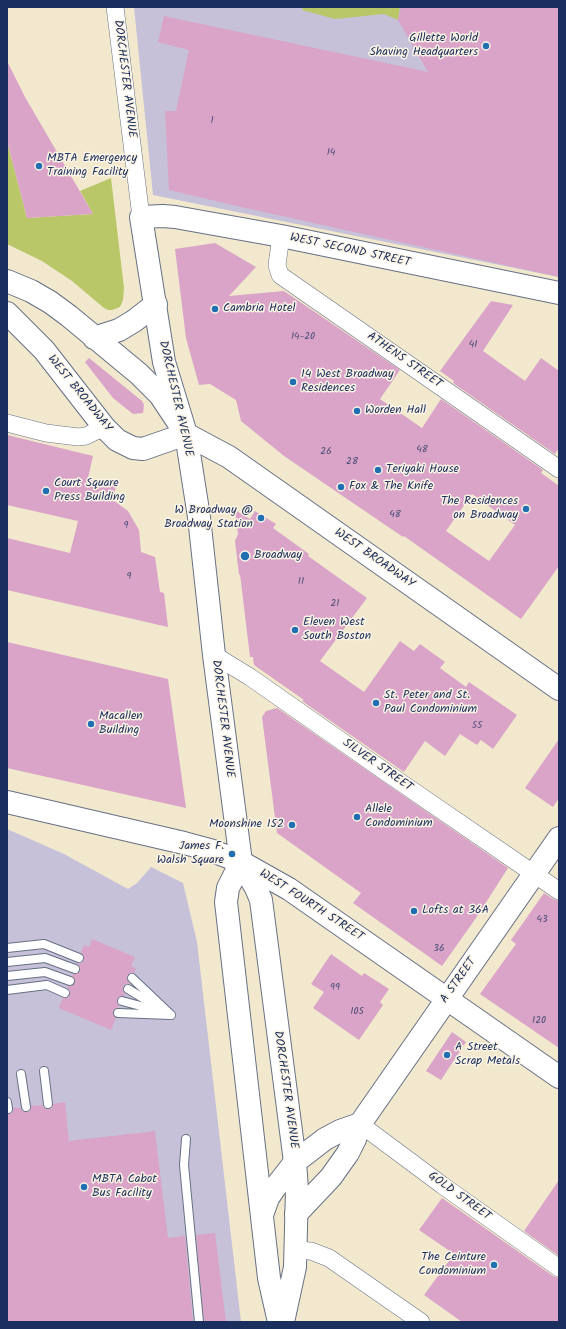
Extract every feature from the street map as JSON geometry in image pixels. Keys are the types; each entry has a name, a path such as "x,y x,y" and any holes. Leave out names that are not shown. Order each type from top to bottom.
{"main road":[{"name":"WEST SECOND STREET","path":"141,217 175,217 281,236 559,293"},
{"name":"DORCHESTER AVENUE","path":"141,217 164,362 186,434 199,517 214,655 241,862 261,900 295,1162 297,1189 296,1250 294,1274 283,1322"},
{"name":"WEST BROADWAY","path":"7,281 31,291 50,302 139,374 160,395 186,434 229,457 559,689"},
{"path":"94,338 120,330 156,304"},
{"name":"WEST BROADWAY","path":"7,313 44,350 104,427 118,440 133,448 143,449 186,434"},
{"name":"WEST FOURTH STREET","path":"7,802 184,843 210,850 241,862 289,889 559,1077"},
{"name":"A STREET","path":"296,1214 335,1171 352,1146 360,1124 559,838"},
{"path":"241,862 228,888 226,902 269,1278 279,1322"},
{"path":"262,1215 266,1202 274,1189 295,1162 325,1139 340,1130 360,1124"}],"street":[{"name":"DORCHESTER AVENUE","path":"115,7 141,217"},
{"name":"ATHENS STREET","path":"281,236 277,265 280,275 559,469"},
{"path":"7,423 46,433 78,437 86,436 104,427"},
{"name":"SILVER STREET","path":"214,655 250,677 559,891"},
{"name":"GOLD STREET","path":"360,1124 442,1185 559,1268"},
{"path":"296,1250 311,1251 329,1258 421,1322"}],"lane":[{"path":"7,948 44,944 79,958"},
{"path":"7,962 45,958 75,969"},
{"path":"7,976 46,972 70,981"},
{"path":"132,978 171,1015"},
{"path":"7,990 47,985 65,993"},
{"path":"128,988 171,1015"},
{"path":"122,1001 171,1015"},
{"path":"118,1013 171,1015"},
{"path":"44,1071 48,1104"},
{"path":"22,1074 26,1107"},
{"path":"186,1138 184,1165 199,1322"}],"shaded area":[{"name":"Gillette World Shaving Headquarters","path":"134,7 559,7 559,277 153,195"},
{"path":"7,829 64,854 128,889 137,883 151,867 183,883 197,942 241,1322 7,1322"}],"green space":[{"path":"303,7 400,7 398,20 384,14 335,19 302,10"},
{"path":"7,141 27,218 93,214 80,191 111,178 124,288 123,300 120,307 112,310 104,308 72,281 42,261 7,244"}],"building":[{"name":"Gillette World Shaving Headquarters","path":"401,7 559,7 559,277 169,190 165,111 176,111 189,50 158,42 164,16 428,72 398,20"},
{"name":"MBTA Emergency Training Facility","path":"7,61 25,97 93,214 27,218 7,141"},
{"path":"215,243 256,267 229,296 284,291 400,370 380,399 422,428 441,399 543,470 541,473 559,486 559,566 521,619 404,536 403,537 284,456 241,421 236,400 210,384 199,385 186,338 175,249","holes":["472,494 515,525 489,561 446,531"]},
{"path":"491,301 513,305 483,351 525,381 541,358 559,371 559,448 555,454 453,383 454,381 440,371"},
{"path":"89,358 142,401 144,405 143,413 133,414 113,398 85,362"},
{"path":"7,435 93,456 88,478 116,486 113,500 128,511 139,530 141,552 155,557 160,592 164,593 168,627 7,590 7,538 70,553 78,521 7,505"},
{"path":"235,510 250,519 255,511 276,524 273,528 309,554 308,556 367,598 320,661 364,692 400,641 414,651 420,644 445,662 440,668 466,687 469,682 517,715 493,749 481,740 477,745 460,734 445,756 425,741 404,772 302,701 304,700 254,665 253,657 250,657 240,574 239,575 235,541 238,534"},
{"name":"Macallen Building","path":"7,642 168,679 186,808 7,768"},
{"name":"Allele Condominium","path":"277,708 508,868 476,918 442,966 353,903 361,893 277,833 262,717 266,711"},
{"path":"559,739 559,798 553,807 525,788"},
{"path":"544,893 559,901 559,1048 480,994 516,944 511,940"},
{"path":"92,939 135,957 131,966 136,968 134,973 130,973 127,976 127,980 130,984 123,986 124,996 120,996 117,999 117,1003 120,1006 113,1010 113,1015 116,1018 111,1030 59,1008 63,998 68,998 70,995 70,990 67,988 68,986 75,983 72,976 73,974 80,971 77,964 82,963 84,960 81,953 84,945 89,947"},
{"path":"331,954 362,976 364,973 389,989 380,1002 383,1005 359,1040 313,1008 324,992 311,984"},
{"name":"A Street Scrap Metals","path":"452,1032 466,1042 441,1080 426,1071"},
{"name":"MBTA Cabot Bus Facility","path":"65,1102 69,1141 155,1131 168,1238 185,1236 193,1322 7,1322 7,1114 12,1113 13,1108 21,1108 22,1111 26,1112 30,1111 31,1106 43,1105 44,1108 48,1109 52,1108 53,1104"},
{"path":"559,1180 559,1256 524,1231"},
{"name":"The Ceinture Condominium","path":"442,1198 553,1276 559,1278 559,1322 462,1322 424,1295 454,1254 419,1230"},
{"path":"215,1233 226,1322 204,1322 196,1235"}],"place":[{"name":"Gillette World Shaving Headquarters","path":"486,46"},
{"name":"MBTA Emergency Training Facility","path":"39,166"},
{"name":"Cambria Hotel","path":"215,309"},
{"name":"14 West Broadway Residences","path":"293,382"},
{"name":"Worden Hall","path":"357,411"},
{"name":"Teriyaki House","path":"378,470"},
{"name":"Fox & The Knife","path":"341,487"},
{"name":"Court Square Press Building","path":"46,491"},
{"name":"The Residences on Broadway","path":"526,509"},
{"name":"W Broadway @ Broadway Station","path":"261,518"},
{"name":"Broadway","path":"245,556"},
{"name":"Eleven West South Boston","path":"295,630"},
{"name":"St. Peter and St. Paul Condominium","path":"376,703"},
{"name":"Macallen Building","path":"91,724"},
{"name":"Allele Condominium","path":"357,817"},
{"name":"Moonshine 152","path":"292,825"},
{"name":"James F. Walsh Square","path":"232,854"},
{"name":"Lofts at 36A","path":"414,911"},
{"name":"A Street Scrap Metals","path":"447,1055"},
{"name":"MBTA Cabot Bus Facility","path":"84,1187"},
{"name":"The Ceinture Condominium","path":"494,1265"}]}
